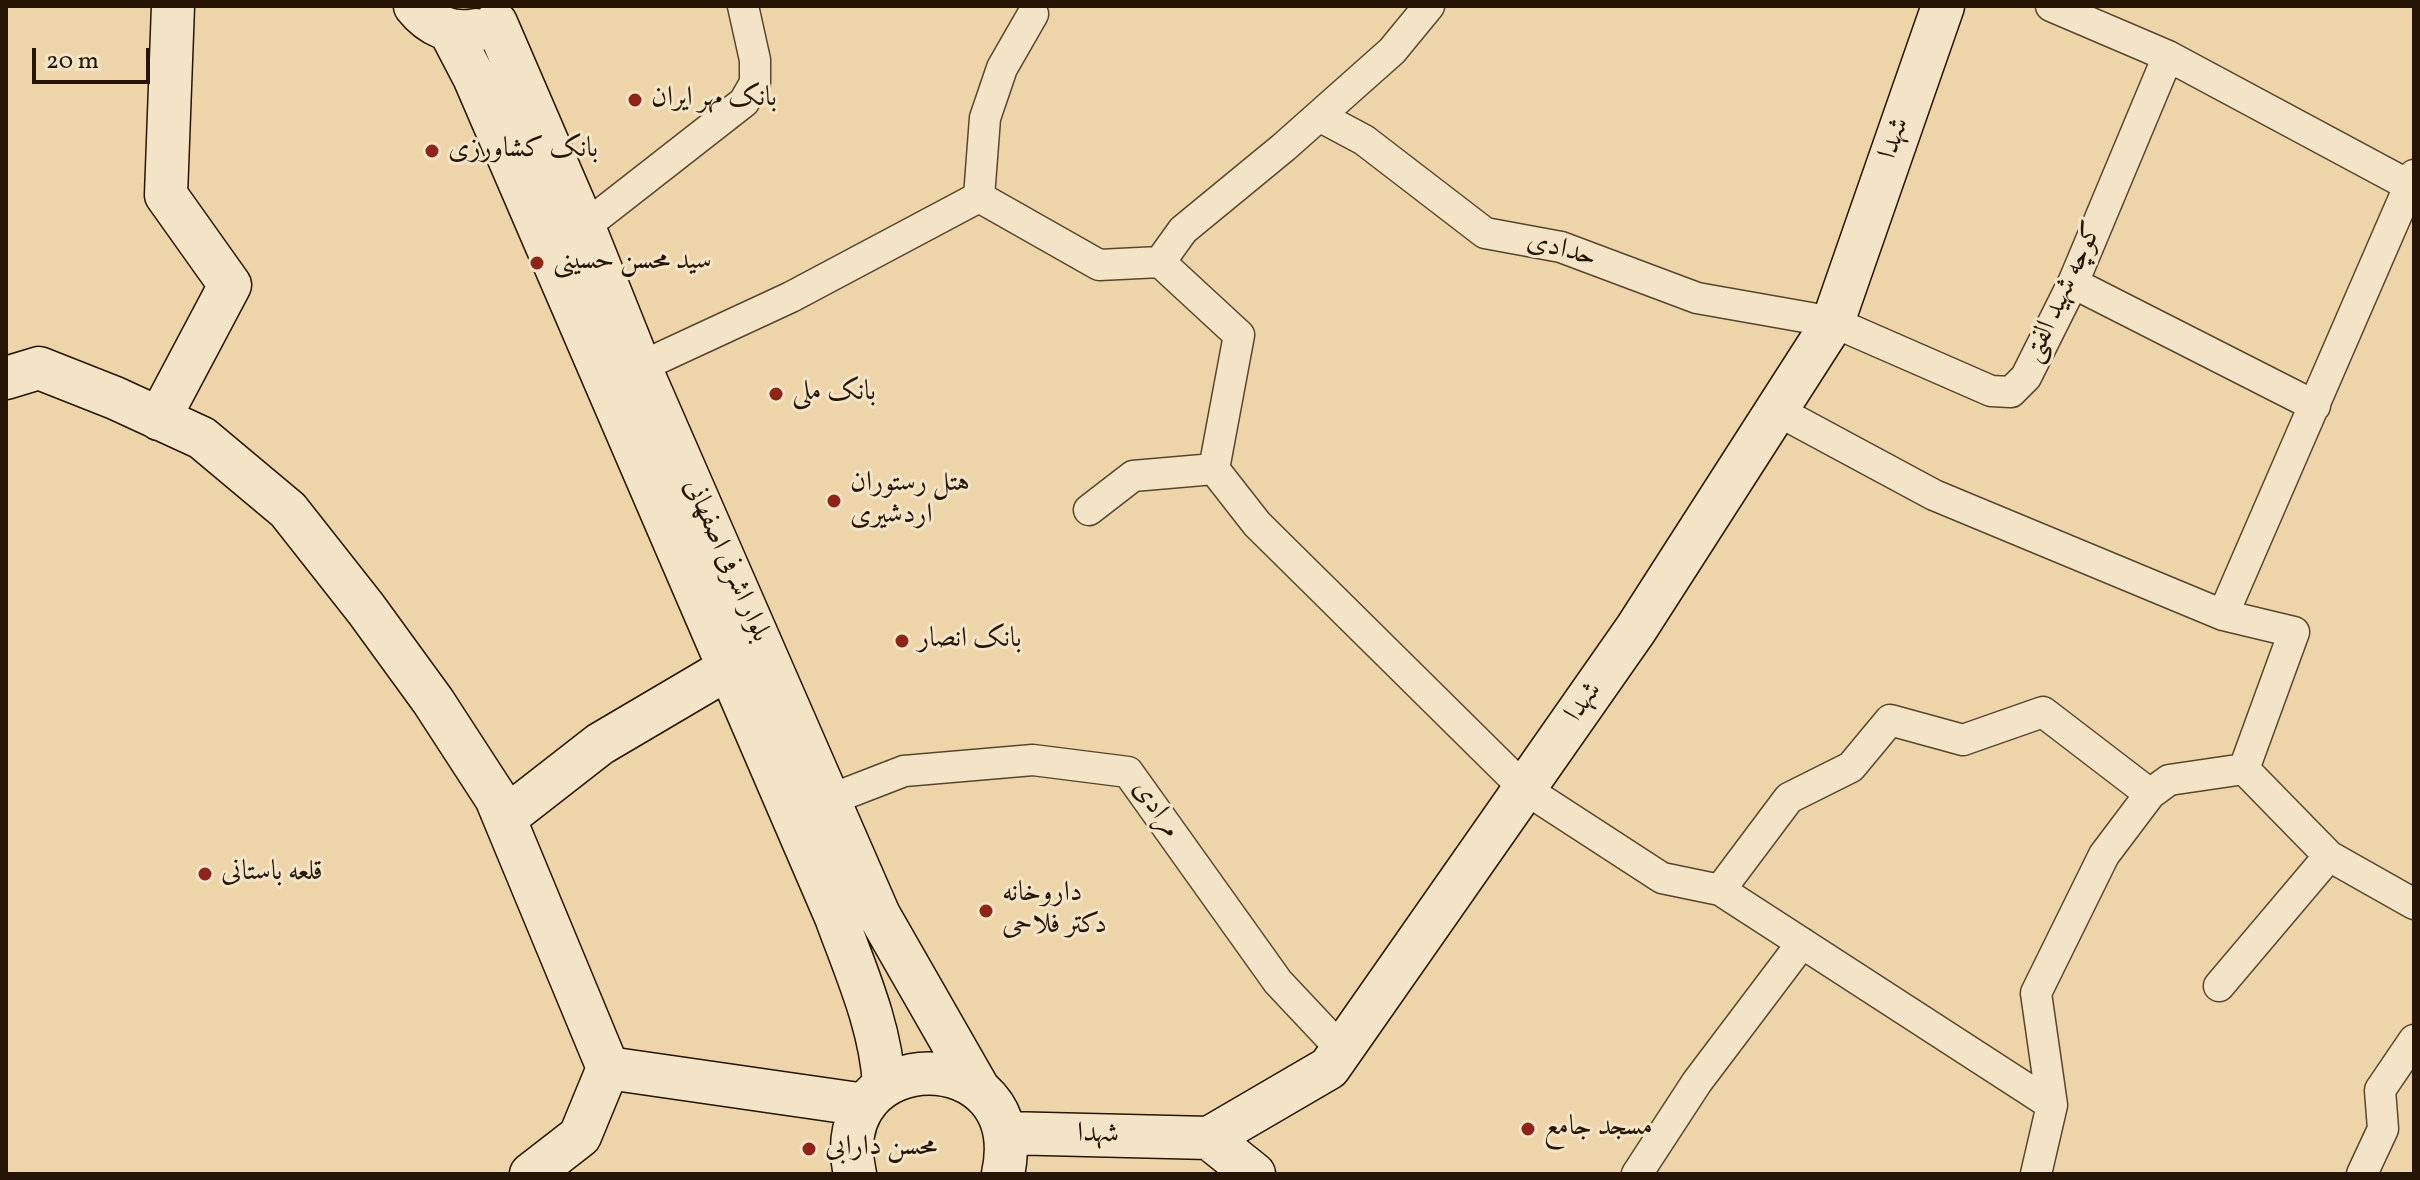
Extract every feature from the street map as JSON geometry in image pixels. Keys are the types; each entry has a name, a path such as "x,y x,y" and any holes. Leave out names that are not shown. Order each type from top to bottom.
{"street":[{"path":"159,419 230,285 166,195 173,6"},
{"path":"415,6 423,17 450,31 482,29 504,14"},
{"path":"584,227 744,102 755,83 755,60 743,6"},
{"name":"شهدا","path":"1004,1154 1209,1138 1329,1068 1636,629 1833,322 1943,6"},
{"path":"2051,6 2168,56 2412,183 2223,615"},
{"path":"979,197 985,118 1002,68 1032,9"},
{"path":"1160,262 1183,230 1392,51 1416,11"},
{"name":"بلوار اشرفی اصفهانی","path":"504,14 640,367 879,915 978,1088 996,1108 1004,1154"},
{"name":"بلوار اشرفی اصفهانی","path":"450,31 474,77 836,917 874,1023 883,1063 874,1095"},
{"name":"کوچه شهید الفتی","path":"1833,322 1991,391 2011,392 2026,377 2073,283 2168,56"},
{"name":"حدادی","path":"1319,116 1364,140 1485,233 1561,247 1697,298 1833,322"},
{"path":"979,197 1099,265 1160,262 1239,335 1214,469 1257,524 1525,789 1662,878 1720,890 2052,1105"},
{"path":"640,367 804,290 979,197"},
{"path":"2073,283 2315,406"},
{"path":"6,378 39,368 202,438 288,510 433,701 496,798 608,1068 580,1136 531,1174"},
{"path":"1778,411 1934,495 2223,615 2294,632 2244,769"},
{"path":"1089,510 1133,476 1214,469"},
{"path":"505,818 600,744 729,668"},
{"path":"1720,890 1789,798 1851,767 1890,720 1963,740 2043,712 2150,794"},
{"name":"مرادی","path":"829,800 904,771 1033,760 1128,772 1278,982 1342,1050"},
{"path":"2036,1174 2052,1105 2036,993 2104,855 2150,794 2169,780 2244,769"},
{"path":"2244,769 2329,856 2414,904"},
{"path":"2219,986 2329,856"},
{"path":"1637,1174 1697,1082 1802,943"},
{"path":"2362,1174 2383,1129 2380,1090 2414,1040"},
{"path":"608,1068 874,1095"},
{"path":"855,1174 851,1154 854,1128 874,1095 906,1075 931,1071 956,1076 978,1088"},
{"path":"1209,1138 1254,1174"}],"place":[{"name":"بانک مهر ایران","path":"635,100"},
{"name":"بانک کشاورزی","path":"432,151"},
{"name":"سید محسن حسینی","path":"537,263"},
{"name":"بانک ملی","path":"776,394"},
{"name":"هتل رستوران اردشیری","path":"834,501"},
{"name":"بانک انصار","path":"902,641"},
{"name":"قلعه باستانی","path":"205,874"},
{"name":"داروخانه دکتر فلاحی","path":"986,911"},
{"name":"مسجد جامع","path":"1528,1129"},
{"name":"محسن دارابی","path":"809,1149"}]}
